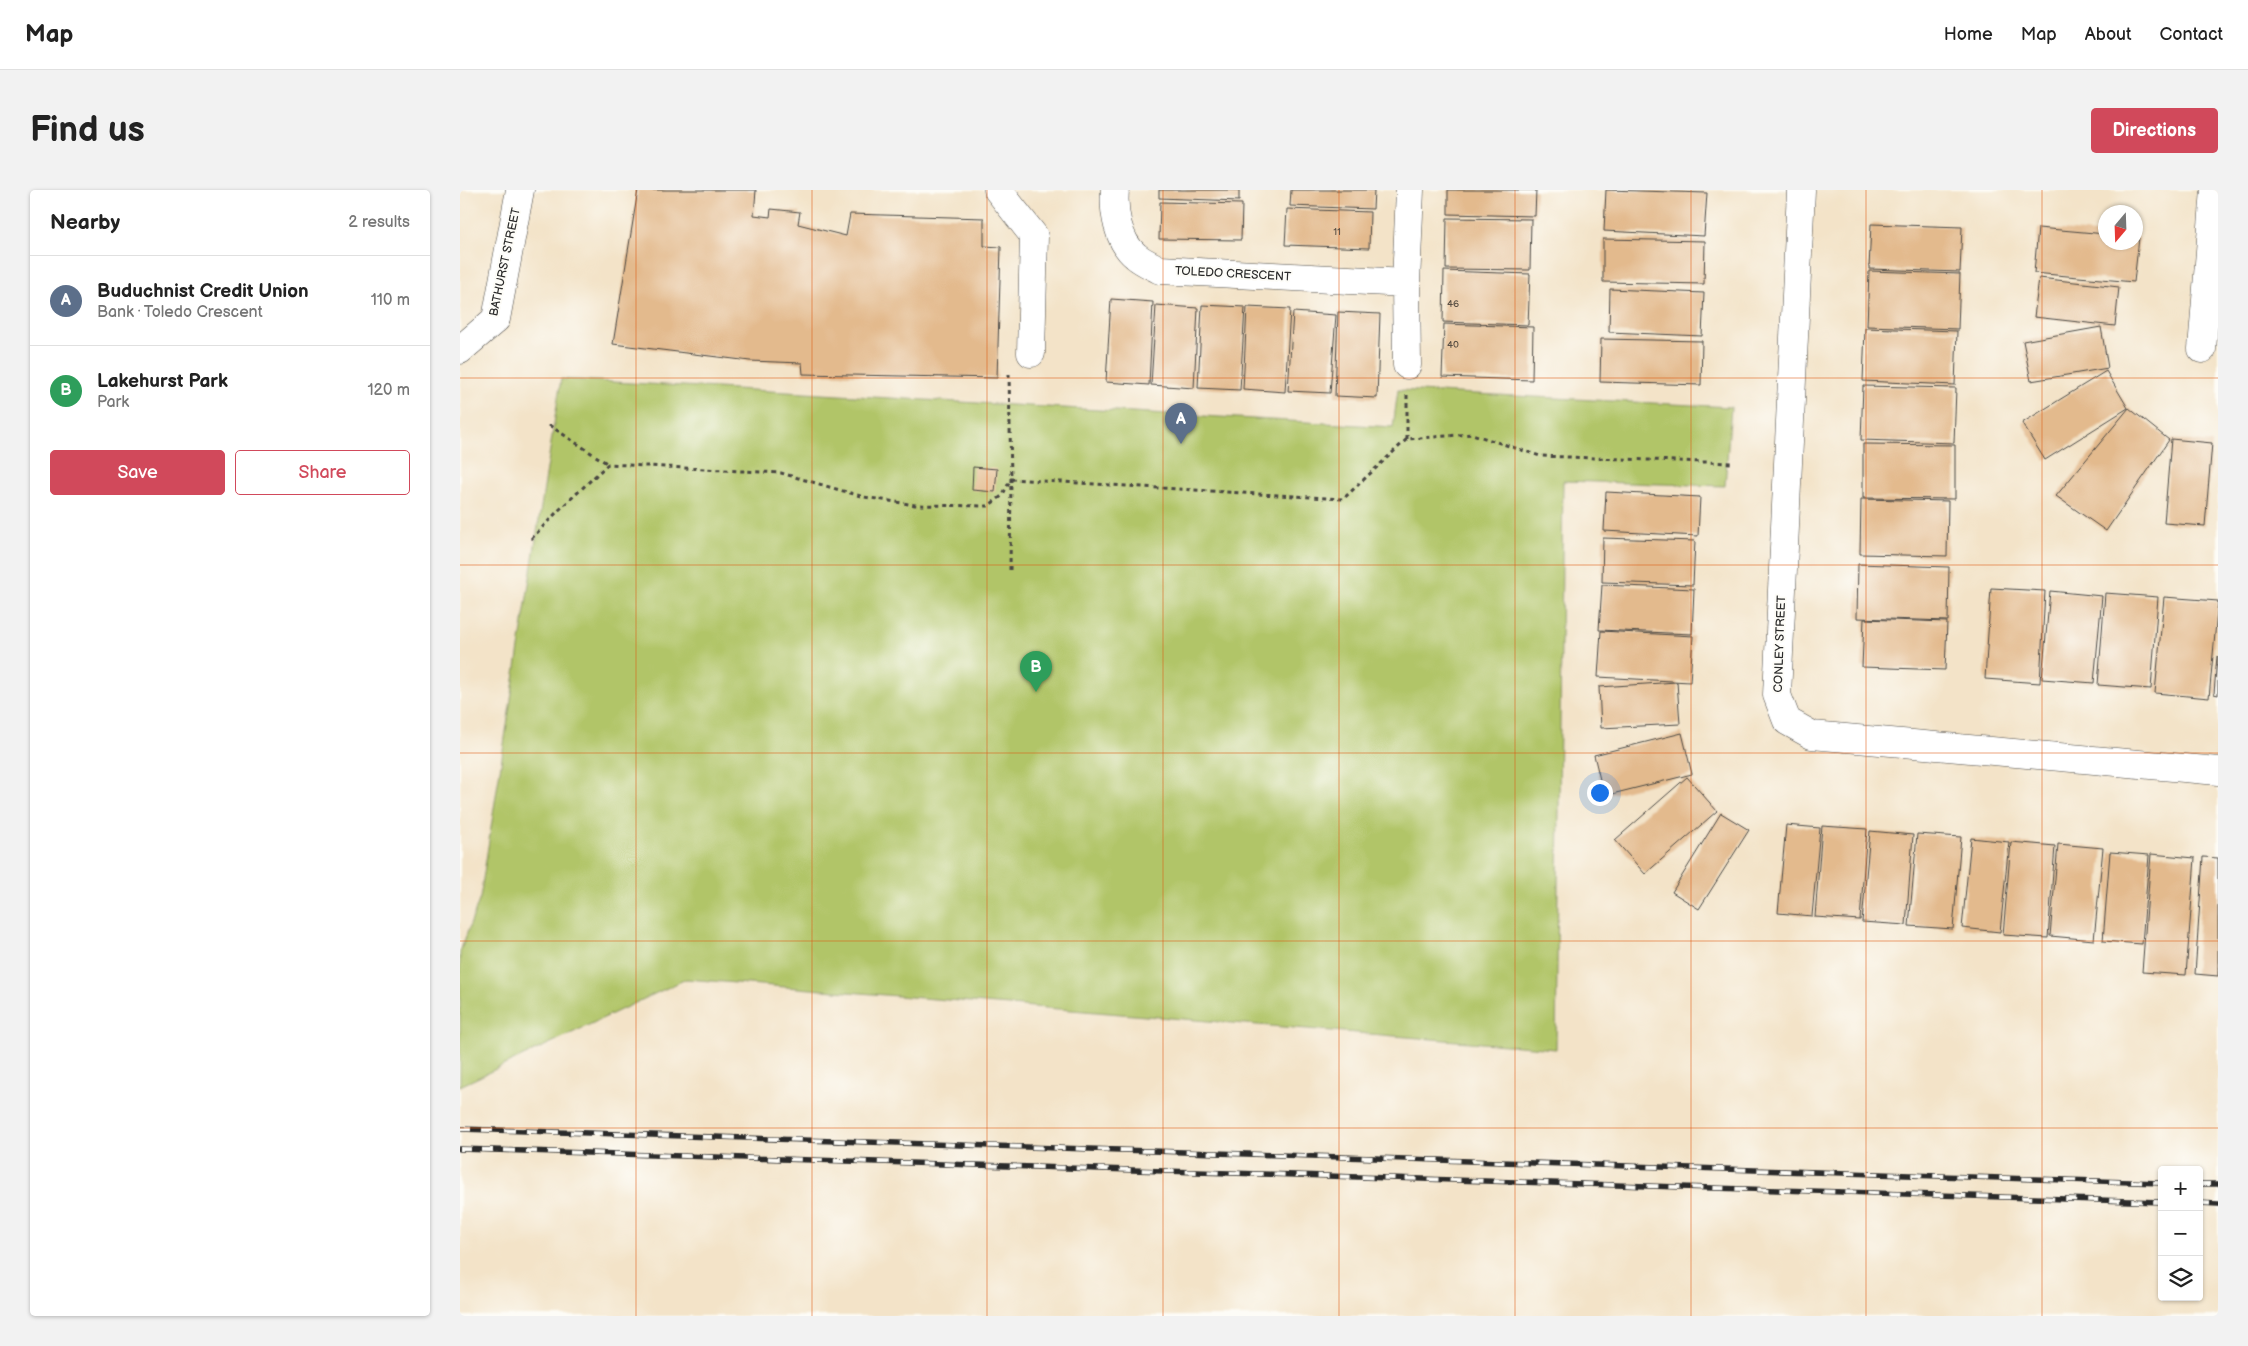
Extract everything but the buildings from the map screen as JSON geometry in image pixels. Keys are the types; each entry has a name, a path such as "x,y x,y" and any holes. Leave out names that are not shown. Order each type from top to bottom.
{"street":[{"name":"BATHURST STREET","path":"460,350 496,319 520,190"},
{"path":"998,190 1034,236 1030,353"},
{"name":"TOLEDO CRESCENT","path":"1115,190 1114,202 1119,229 1124,242 1135,256 1160,270 1406,283"},
{"path":"1407,365 1406,283 1410,190"},
{"name":"CONLEY STREET","path":"1801,190 1777,696 1787,721 1812,735 2218,771"},
{"path":"2202,349 2215,190"}],"path":[{"path":"1407,365 1407,439"},
{"path":"1009,372 1010,571"},
{"path":"549,425 608,464 781,473 864,497 915,505 988,506 1002,496 1011,479"},
{"path":"1011,479 1343,499 1407,439 1472,434 1540,456 1732,463"},
{"path":"531,540 559,510 608,464"}],"green space":[{"path":"561,379 1393,427 1398,390 1731,407 1725,486 1563,481 1556,1049 686,979 460,1086 460,952 480,898"}],"railway":[{"path":"460,1129 2158,1183"},
{"path":"460,1149 2158,1202"},
{"path":"2203,1184 2218,1184"},
{"path":"2203,1203 2218,1204"}],"place":[{"name":"Buduchnist Credit Union","path":"1181,444"},
{"name":"Lakehurst Park","path":"1036,692"}]}
